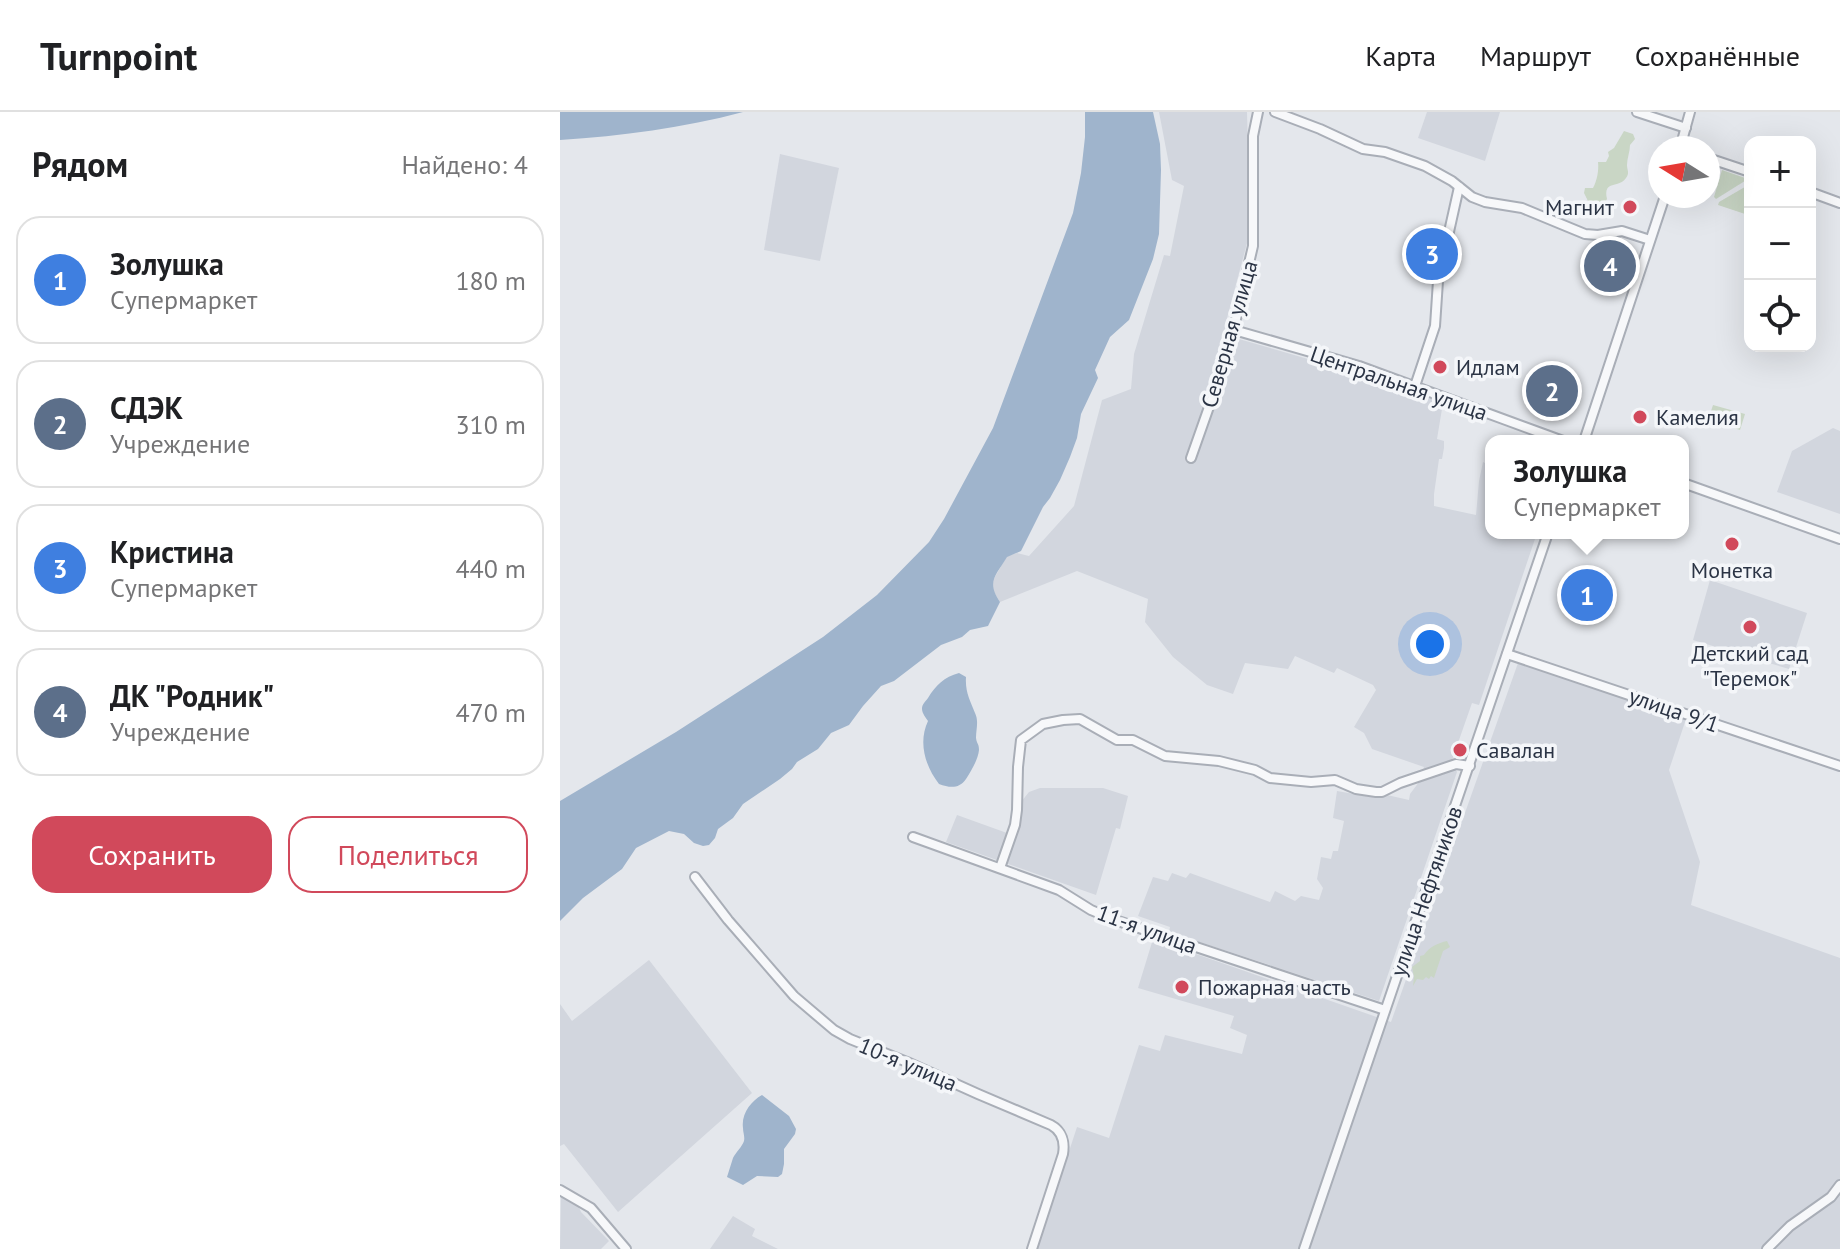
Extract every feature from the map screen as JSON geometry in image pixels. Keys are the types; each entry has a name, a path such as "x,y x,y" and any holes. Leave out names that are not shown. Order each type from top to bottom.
{"street":[{"name":"Северная улица","path":"1191,458 1234,330 1253,246 1253,136 1258,112"},
{"path":"1275,112 1363,149 1425,166 1472,197 1485,202 1522,208 1585,234 1622,231 1650,240"},
{"path":"1637,112 1686,128"},
{"path":"1684,136 1690,112"},
{"path":"1720,162 1744,170"},
{"path":"1415,386 1435,326 1438,281 1459,187"},
{"path":"1816,194 1840,203"},
{"path":"1586,435 1661,208"},
{"name":"Центральная улица","path":"1234,330 1344,361 1547,435"},
{"path":"1689,485 1840,539"},
{"name":"улица Нефтяников","path":"1304,1249 1546,539"},
{"name":"улица 9/1","path":"1507,654 1840,766"},
{"path":"1000,868 1015,825 1021,740 1043,724 1080,719 1117,740 1133,740 1169,757 1219,761 1255,770 1270,778 1311,782 1335,780 1356,789 1376,792 1456,764 1470,766"},
{"name":"11-я улица","path":"913,837 1059,890 1091,910 1115,920 1385,1010"},
{"name":"10-я улица","path":"695,877 794,996 834,1030 1059,1130 1064,1143 1063,1154 1032,1249"},
{"path":"1767,1249 1790,1226 1831,1197 1840,1185"},
{"path":"560,1190 591,1208 626,1249"}],"shaded area":[{"path":"1159,112 1247,112 1250,232 1225,335 1370,377 1443,403 1437,439 1444,441 1444,448 1442,459 1439,459 1434,506 1476,515 1483,462 1485,539 1535,539 1479,705 1472,703 1452,760 1457,772 1379,1001 1169,932 1170,927 1138,916 1153,877 1168,881 1172,873 1186,878 1190,873 1270,902 1275,891 1295,901 1301,896 1319,900 1323,888 1317,879 1321,857 1331,859 1333,851 1338,851 1344,821 1333,818 1337,791 1409,800 1424,767 1372,749 1364,733 1354,727 1376,690 1373,685 1337,668 1334,673 1295,656 1288,669 1245,663 1233,694 1207,685 1173,657 1145,622 1148,599 1077,571 1000,602 992,589 992,582 1007,556 1017,553 1029,556 1074,506 1102,400 1131,389 1134,354 1164,255 1170,256 1184,186 1172,180"},
{"path":"1427,112 1500,112 1485,161 1418,138"},
{"path":"780,154 839,168 820,261 764,250"},
{"path":"1833,428 1840,431 1840,514 1777,492 1792,451"},
{"name":"Детский сад \"Теремок\"","path":"1710,580 1807,613 1789,669 1693,640"},
{"path":"1518,663 1686,719 1669,770 1700,862 1691,905 1840,958 1840,1249 1037,1249 1077,1127 1109,1138 1139,1045 1160,1051 1165,1035 1242,1054 1247,1035 1230,1028 1234,1016 1138,988 1153,939 1391,1022"},
{"path":"1040,788 1103,788 1128,796 1120,829 1116,828 1096,895 946,842 957,815 1007,833 1013,812 1029,792"},
{"path":"649,960 752,1093 618,1212 564,1144 560,1146 560,1004 572,1021"},
{"path":"561,1195 578,1205 609,1241 601,1249 560,1249"},
{"path":"733,1216 755,1229 752,1236 778,1249 710,1249"}],"green space":[{"path":"1624,131 1633,134 1635,139 1630,145 1627,176 1623,181 1609,186 1603,204 1589,203 1585,188 1593,188 1598,162 1606,162 1608,152"},
{"path":"1722,170 1744,178 1744,182 1720,196"},
{"path":"1744,187 1744,214 1720,206 1720,201"},
{"path":"1713,405 1745,414 1740,430 1708,420"},
{"path":"1447,941 1450,947 1443,951 1434,978 1417,979 1413,986 1412,967 1420,961 1420,956"}],"water":[{"path":"560,112 743,112 698,123 560,140"},
{"path":"1085,112 1153,112 1160,144 1159,234 1153,259 1129,320 1110,337 1095,370 1098,378 1081,414 1077,438 1060,480 1021,551 1007,557 994,579 994,589 1000,602 988,626 970,630 962,637 941,645 894,681 881,686 849,725 831,733 818,749 743,804 733,818 718,829 709,845 694,843 684,834 669,831 636,848 622,869 583,898 560,921 560,801 676,732 823,637 877,595 929,542 944,519 993,428 1073,213 1081,173"},
{"path":"959,673 966,677 967,692 976,716 979,750 966,779 960,785 951,787 939,784 927,762 923,745 928,721 922,709 937,685"},
{"path":"762,1095 789,1116 796,1129 795,1134 784,1149 782,1174 778,1177 757,1176 743,1185 727,1177 733,1158 744,1141 745,1113"}],"place":[{"name":"Магнит","path":"1630,207"},
{"name":"Кристина","path":"1432,254"},
{"name":"ДК \"Родник\"","path":"1610,266"},
{"name":"Идлам","path":"1440,367"},
{"name":"СДЭК","path":"1552,391"},
{"name":"Камелия","path":"1640,417"},
{"name":"Монетка","path":"1732,544"},
{"name":"Золушка","path":"1587,595"},
{"name":"Детский сад \"Теремок\"","path":"1750,627"},
{"name":"Савалан","path":"1460,750"},
{"name":"Пожарная часть","path":"1182,987"}]}
